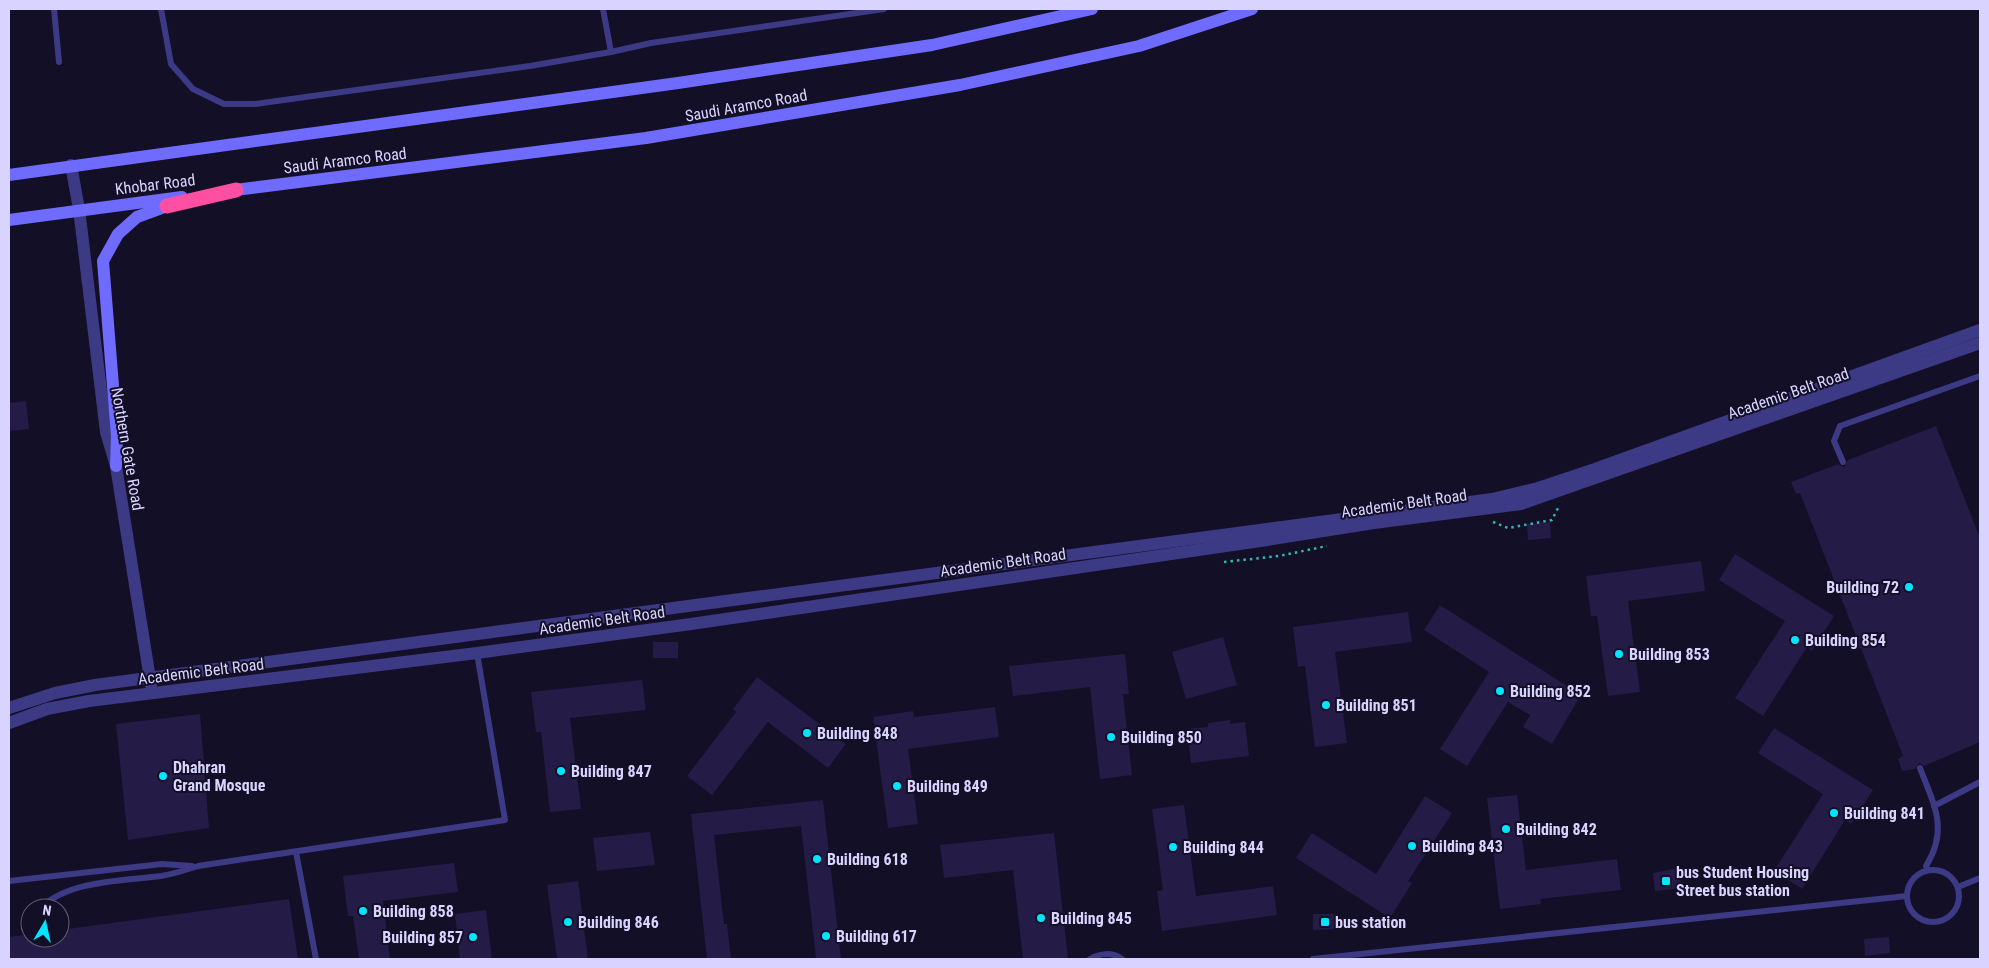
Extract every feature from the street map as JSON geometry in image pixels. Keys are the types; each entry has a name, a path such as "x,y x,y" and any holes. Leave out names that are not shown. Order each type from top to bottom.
{"highway":[{"path":"167,206 236,190"}],"main road":[{"name":"Saudi Aramco Road","path":"9,175 71,165 668,85 874,54 932,45 1092,9"},
{"name":"Saudi Aramco Road","path":"236,190 646,138 960,85 1139,46 1252,9"},
{"name":"Khobar Road","path":"9,220 79,209 236,190"},
{"path":"116,466 117,436 103,261 118,234 137,217 167,206"}],"street":[{"name":"Northern Gate Road","path":"71,165 79,209 106,432 116,466 152,693"},
{"name":"Academic Belt Road","path":"9,708 55,693 150,678 1492,498 1538,488 1595,469 1980,330"},
{"name":"Academic Belt Road","path":"9,723 47,708 720,620 1374,523 1522,504 1980,343"}],"lane":[{"path":"54,9 59,62"},
{"path":"160,9 171,64 193,89 224,104 255,104 530,66 651,43 884,9"},
{"path":"603,9 611,52"},
{"path":"1843,462 1834,441 1840,426 1980,376"},
{"path":"57,898 88,885 163,876 198,866 504,820 478,653"},
{"path":"1920,768 1934,806 1939,834 1935,852 1926,866 1928,870"},
{"path":"1934,806 1980,782"},
{"path":"296,852 316,959"},
{"path":"9,881 162,864 198,866"},
{"path":"1928,870 1943,872 1950,876 1958,887 1960,896 1955,911 1949,918 1934,923 1918,918 1912,912 1906,896 1915,877 1928,870"},
{"path":"1958,887 1980,878"},
{"path":"1313,959 1906,896"},
{"path":"1090,959 1110,954 1122,959"}],"building":[{"path":"26,401 29,429 9,431 9,403"},
{"name":"Building 72","path":"1936,426 1980,538 1980,742 1924,766 1919,763 1915,769 1902,771 1898,759 1903,756 1861,648 1857,649 1852,638 1856,636 1800,493 1796,494 1791,482 1838,464 1844,467 1848,460"},
{"path":"1550,522 1551,538 1528,540 1527,524"},
{"name":"Building 854","path":"1735,554 1834,616 1812,651 1807,647 1763,716 1735,698 1785,621 1719,580"},
{"name":"Building 853","path":"1701,561 1705,591 1628,601 1640,692 1608,696 1597,616 1591,616 1586,576"},
{"name":"Building 852","path":"1440,605 1581,695 1552,744 1523,727 1530,715 1508,702 1467,766 1440,749 1489,672 1424,630"},
{"name":"Building 851","path":"1408,612 1412,642 1335,652 1347,743 1315,747 1305,666 1298,667 1293,627"},
{"path":"1223,637 1237,685 1186,699 1172,652"},
{"path":"653,642 678,642 678,658 653,658"},
{"name":"Building 850","path":"1125,654 1129,694 1123,694 1132,775 1100,779 1090,687 1013,696 1009,666"},
{"name":"Building 848","path":"757,677 846,744 828,768 768,722 712,795 687,776 736,712 733,709"},
{"name":"Building 847","path":"642,680 646,710 570,718 581,809 550,812 541,732 536,732 531,692"},
{"name":"Building 849","path":"995,707 999,737 908,749 918,824 888,828 873,717 913,711 914,717"},
{"name":"Dhahran Grand Mosque","path":"200,714 209,828 128,840 116,724"},
{"path":"1230,720 1230,724 1245,722 1249,756 1191,763 1187,729 1208,727 1208,723"},
{"name":"Building 841","path":"1774,728 1873,790 1851,824 1845,820 1802,889 1774,871 1823,794 1758,753"},
{"name":"Building 842","path":"1517,795 1526,870 1617,859 1621,890 1540,899 1541,904 1500,909 1487,798"},
{"name":"Building 843","path":"1425,796 1452,813 1408,881 1412,883 1390,918 1296,858 1312,833 1376,874"},
{"path":"823,800 841,959 816,959 801,826 714,835 724,924 727,924 731,959 707,959 691,814"},
{"name":"Building 844","path":"1184,805 1196,896 1273,886 1277,915 1162,931 1157,891 1163,890 1152,809"},
{"path":"650,832 655,865 597,871 593,838"},
{"name":"Building 845","path":"1054,833 1068,958 1023,959 1013,870 944,878 940,845"},
{"name":"Building 858","path":"454,863 458,892 383,901 390,959 359,959 353,916 348,916 343,876"},
{"path":"1679,868 1681,888 1655,891 1653,873"},
{"name":"Building 846","path":"578,881 588,959 557,959 547,885"},
{"path":"289,899 298,959 9,959 9,937 20,935 20,948 70,948 70,929"},
{"name":"Building 857","path":"486,910 492,959 460,959 455,914"},
{"path":"1313,914 1336,914 1337,929 1313,930"},
{"path":"1889,937 1890,953 1865,956 1864,939"}],"place":[{"name":"Building 72","path":"1909,587"},
{"name":"Building 854","path":"1795,640"},
{"name":"Building 853","path":"1619,654"},
{"name":"Building 852","path":"1500,691"},
{"name":"Building 851","path":"1326,705"},
{"name":"Building 848","path":"807,733"},
{"name":"Building 850","path":"1111,737"},
{"name":"Building 847","path":"561,771"},
{"name":"Dhahran Grand Mosque","path":"163,776"},
{"name":"Building 849","path":"897,786"},
{"name":"Building 841","path":"1834,813"},
{"name":"Building 842","path":"1506,829"},
{"name":"Building 843","path":"1412,846"},
{"name":"Building 844","path":"1173,847"},
{"name":"Building 618","path":"817,859"},
{"name":"bus Student Housing Street bus station","path":"1666,881"},
{"name":"Building 858","path":"363,911"},
{"name":"Building 845","path":"1041,918"},
{"name":"Building 846","path":"568,922"},
{"name":"bus station","path":"1325,922"},
{"name":"Building 617","path":"826,936"},
{"name":"Building 857","path":"473,937"}]}
